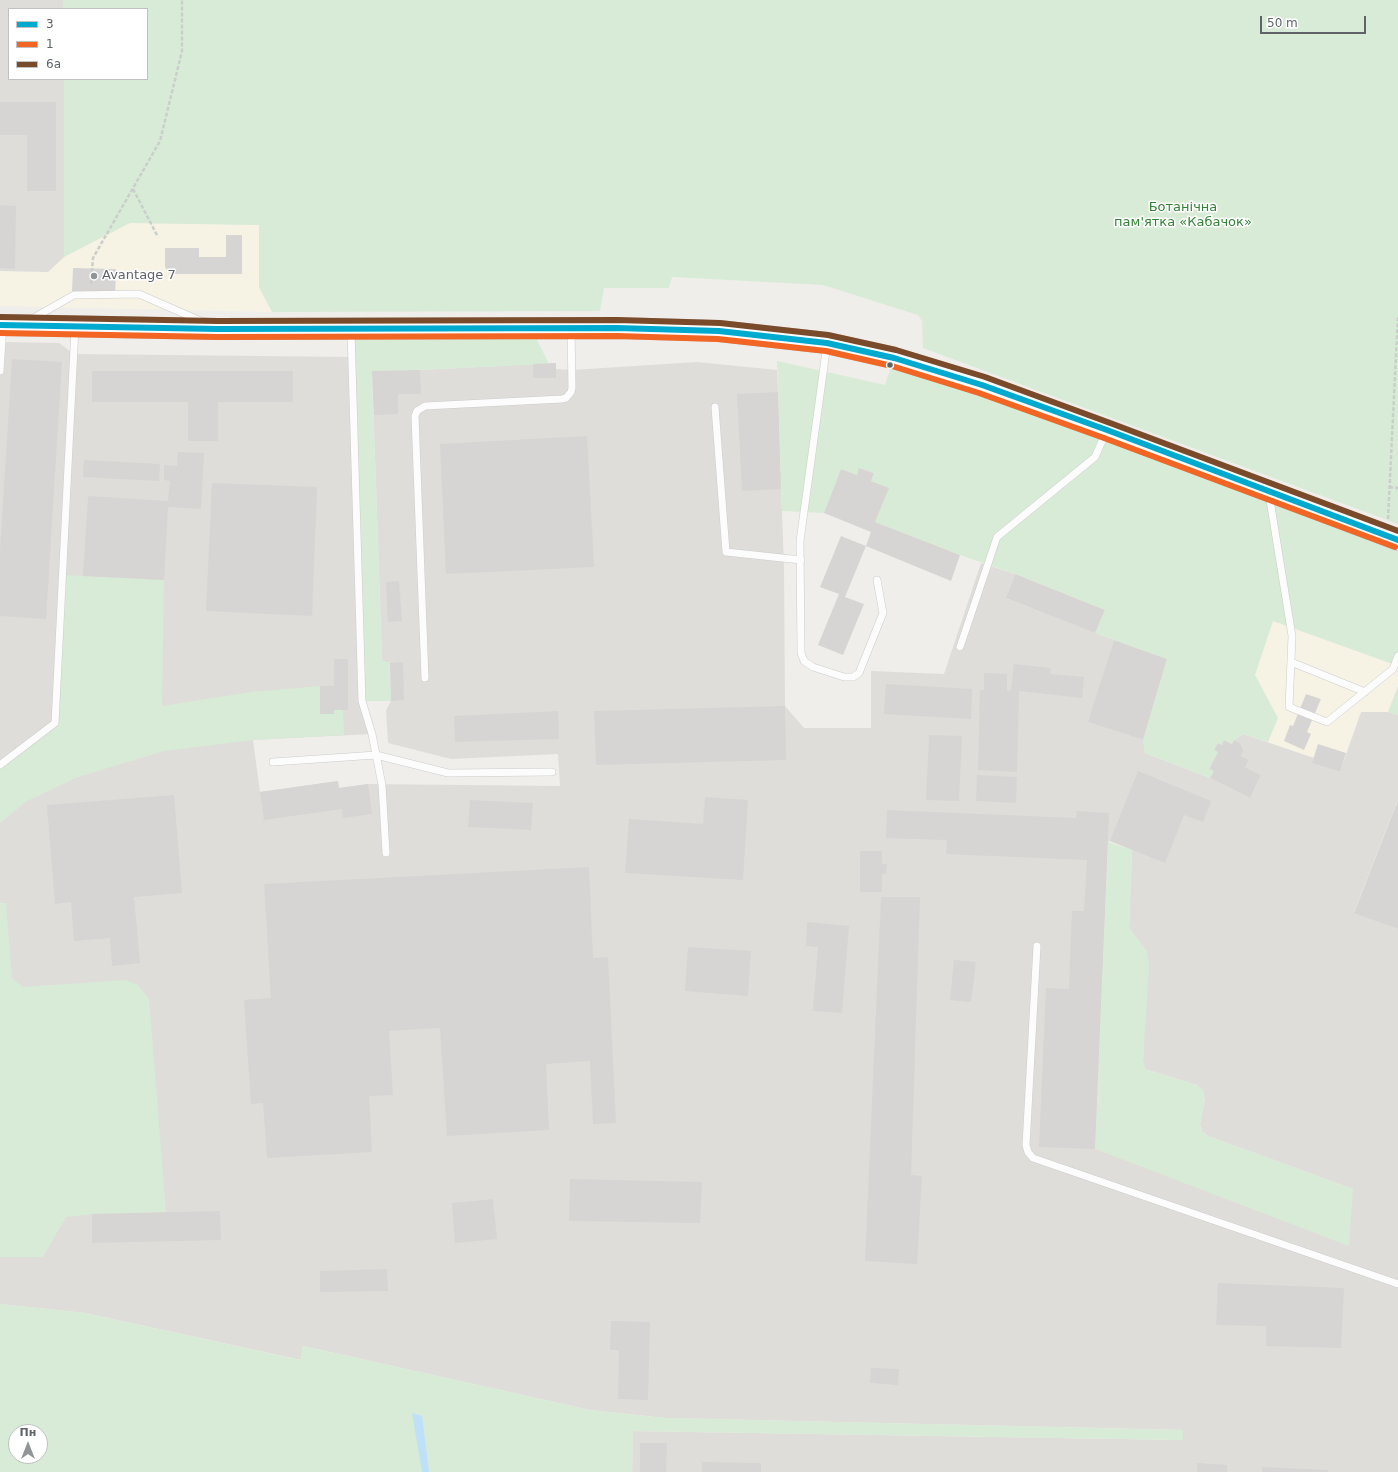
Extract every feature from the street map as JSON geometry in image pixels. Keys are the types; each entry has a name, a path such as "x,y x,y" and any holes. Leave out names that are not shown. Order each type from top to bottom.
{"street":[{"path":"8,325 218,329 571,328 719,331 827,344 894,358 982,385 1107,430 1393,538"}],"lane":[{"path":"0,371 8,325 55,307 74,295 139,294 218,329"},
{"path":"0,765 55,723 75,326"},
{"path":"425,678 415,416 417,411 425,406 566,398 571,392 572,388 571,328"},
{"path":"351,329 362,701 372,734 382,785 386,853"},
{"path":"827,344 800,540 801,653 804,661 813,667 844,677 853,677 859,673 883,613 877,580"},
{"path":"715,407 726,552 801,560"},
{"path":"960,647 997,537 1095,458 1107,430"},
{"path":"1269,492 1292,636 1289,708 1328,722 1393,669 1398,656"},
{"path":"1291,662 1365,692"},
{"path":"273,762 376,755 448,773 552,772"},
{"path":"1037,946 1026,1145 1028,1152 1033,1158 1398,1284"}],"path":[{"path":"90,295 93,258 160,141 182,51 182,0"},
{"path":"133,188 158,237"},
{"path":"1393,538 1389,487 1398,314"},
{"path":"1389,487 1398,488"}],"shaded area":[{"path":"0,0 63,0 63,8 8,8 8,80 64,80 64,257 48,272 0,271"},
{"path":"129,223 259,225 259,287 272,312 0,306 0,271 48,272 64,257"},
{"path":"0,342 59,343 74,354 352,357 362,701 372,734 253,740 260,792 338,781 339,788 368,784 560,786 558,754 451,759 388,743 386,710 391,701 390,663 382,661 372,371 556,363 556,369 572,370 697,362 777,370 784,569 785,706 804,728 871,728 871,671 944,674 981,563 1015,574 1006,598 1114,640 1089,722 1143,740 1145,753 1210,778 1250,798 1261,775 1245,767 1249,760 1241,756 1244,749 1240,743 1234,740 1243,734 1314,758 1313,763 1340,772 1361,712 1388,712 1398,715 1398,799 1354,912 1398,929 1398,1472 632,1472 633,1431 1182,1440 1183,1430 665,1418 590,1410 303,1346 301,1360 85,1313 0,1304","holes":["1110,841 1132,850 1129,928 1147,952 1143,1061 1145,1069 1197,1085 1205,1099 1200,1124 1202,1132 1208,1136 1353,1189 1095,1149 1108,842"]},
{"path":"1273,621 1398,666 1398,686 1388,712 1361,712 1346,753 1318,744 1314,758 1268,742 1278,718 1255,675"}],"green space":[{"name":"Ботанічна пам'ятка «Кабачок»","path":"63,0 1398,0 1398,524 923,348 922,321 918,315 823,285 672,277 669,288 604,288 600,311 272,312 259,287 259,225 130,223 64,257 64,80 148,80 148,8 63,8"},
{"path":"536,338 549,364 372,372 382,661 390,663 391,701 362,701 351,340"},
{"path":"894,358 1398,540 1398,666 1273,621 1255,675 1278,718 1268,742 1243,734 1234,740 1232,744 1225,740 1222,745 1218,743 1214,750 1218,752 1209,769 1214,771 1210,778 1145,753 1143,740 1167,659 1095,633 1105,610 1015,574 960,555 875,522 888,488 871,481 874,473 860,468 857,475 841,469 824,513 782,511 777,361 885,385"},
{"path":"63,575 164,580 162,706 252,692 320,686 320,714 334,714 334,710 343,710 344,735 253,740 164,751 78,777 27,801 0,823 0,765 55,723"},
{"path":"1398,686 1398,715 1388,712"},
{"path":"1108,842 1132,850 1129,928 1147,952 1149,966 1143,1061 1145,1069 1197,1085 1203,1090 1205,1099 1200,1124 1202,1132 1208,1136 1353,1189 1349,1246 1095,1149"},
{"path":"0,903 6,903 12,978 23,987 125,980 138,985 149,999 166,1212 92,1214 66,1217 43,1257 0,1257"},
{"path":"0,1304 85,1313 300,1360 303,1346 590,1410 665,1418 1183,1430 1183,1440 633,1431 632,1472 0,1472"}],"water":[{"path":"412,1413 422,1416 429,1472 422,1472"}],"building":[{"path":"0,102 56,102 56,191 27,191 27,135 0,135"},
{"path":"0,205 16,206 15,269 0,268"},
{"path":"226,235 242,235 242,274 170,274 165,267 165,248 199,248 199,257 226,257"},
{"path":"73,268 116,269 115,298 93,298 94,291 72,291"},
{"path":"12,359 62,362 46,619 0,616 0,550"},
{"path":"556,363 556,378 533,378 533,364"},
{"path":"420,370 421,394 398,394 398,414 374,415 372,371"},
{"path":"92,371 293,371 293,402 218,402 218,441 188,441 188,402 92,402"},
{"path":"778,392 781,489 742,491 737,394"},
{"path":"587,436 594,567 446,574 440,444"},
{"path":"178,452 204,453 201,509 168,507 164,580 83,576 88,496 168,501 170,481 164,480 164,465 177,466"},
{"path":"84,460 160,464 159,481 83,477"},
{"path":"859,468 874,473 871,481 889,488 875,522 960,555 951,581 866,546 871,532 824,513 841,469 857,475"},
{"path":"212,483 317,487 312,616 206,611"},
{"path":"841,536 866,546 845,597 864,604 843,655 818,645 839,594 820,587"},
{"path":"1015,574 1105,610 1095,633 1006,598"},
{"path":"399,581 402,621 388,622 386,582"},
{"path":"1114,640 1167,659 1143,740 1088,722"},
{"path":"334,659 348,659 348,710 334,710 334,714 320,714 320,686 334,686"},
{"path":"403,662 404,700 391,701 390,663"},
{"path":"1014,664 1051,668 1050,674 1084,677 1082,698 1019,691 1017,772 978,770 980,690 984,690 984,673 1007,674 1007,690 1011,691"},
{"path":"886,684 972,689 971,719 884,714"},
{"path":"1306,694 1321,699 1307,732 1311,734 1304,750 1284,741 1290,725 1293,726"},
{"path":"785,706 786,760 596,765 594,711"},
{"path":"558,711 559,739 455,742 454,716"},
{"path":"929,735 962,736 959,801 926,800"},
{"path":"1224,740 1232,744 1234,740 1240,743 1244,750 1241,756 1249,760 1245,767 1261,775 1250,798 1210,778 1214,771 1209,769 1218,752 1214,750 1218,743 1222,745"},
{"path":"1318,744 1346,753 1340,772 1312,763"},
{"path":"1138,771 1211,801 1203,822 1184,815 1165,863 1110,841"},
{"path":"977,775 1017,777 1016,803 976,801"},
{"path":"338,781 339,788 368,784 372,814 343,818 342,809 264,820 260,792"},
{"path":"174,795 182,893 134,897 140,963 112,966 110,938 74,941 71,902 55,904 47,805"},
{"path":"705,797 748,800 743,880 625,873 629,819 703,824"},
{"path":"470,800 533,803 531,830 468,827"},
{"path":"1398,800 1398,929 1354,913"},
{"path":"887,810 1076,818 1077,811 1109,813 1095,1149 1039,1147 1046,988 1069,989 1072,911 1084,911 1087,860 946,854 947,840 886,838"},
{"path":"860,851 882,851 882,864 887,864 886,874 882,874 882,892 860,892"},
{"path":"589,867 593,958 608,957 616,1123 593,1124 590,1061 546,1064 549,1130 447,1136 440,1028 389,1031 393,1095 369,1096 372,1152 267,1158 263,1103 251,1104 244,1000 271,998 264,884"},
{"path":"881,897 920,897 911,1175 922,1176 917,1264 865,1261"},
{"path":"807,922 849,926 842,1013 813,1011 818,947 806,946"},
{"path":"688,947 751,951 748,996 685,991"},
{"path":"954,960 976,962 971,1002 950,1000"},
{"path":"570,1179 702,1182 700,1223 569,1221"},
{"path":"493,1199 497,1239 455,1243 452,1203"},
{"path":"220,1211 221,1240 92,1243 92,1214"},
{"path":"387,1269 388,1291 320,1292 320,1271"},
{"path":"1218,1283 1344,1288 1341,1348 1266,1346 1266,1326 1216,1325"},
{"path":"611,1321 650,1322 648,1400 618,1399 619,1350 610,1350"},
{"path":"871,1368 899,1369 898,1385 870,1383"},
{"path":"640,1443 667,1443 666,1472 640,1472"},
{"path":"702,1462 761,1463 761,1472 702,1472"},
{"path":"1197,1463 1227,1465 1227,1472 1197,1472"},
{"path":"1262,1467 1328,1470 1328,1472 1262,1472"}],"transit line":[{"name":"6а","path":"0,317 218,321 617,320 720,323 828,335 896,350 985,377 1398,531"},
{"name":"3","path":"0,325 218,329 617,328 719,331 827,343 894,358 982,385 1107,430 1398,540"},
{"name":"1","path":"0,333 218,337 617,336 718,339 826,351 892,366 979,393 1395,547"}],"place":[{"name":"Avantage 7","path":"94,276"}]}
